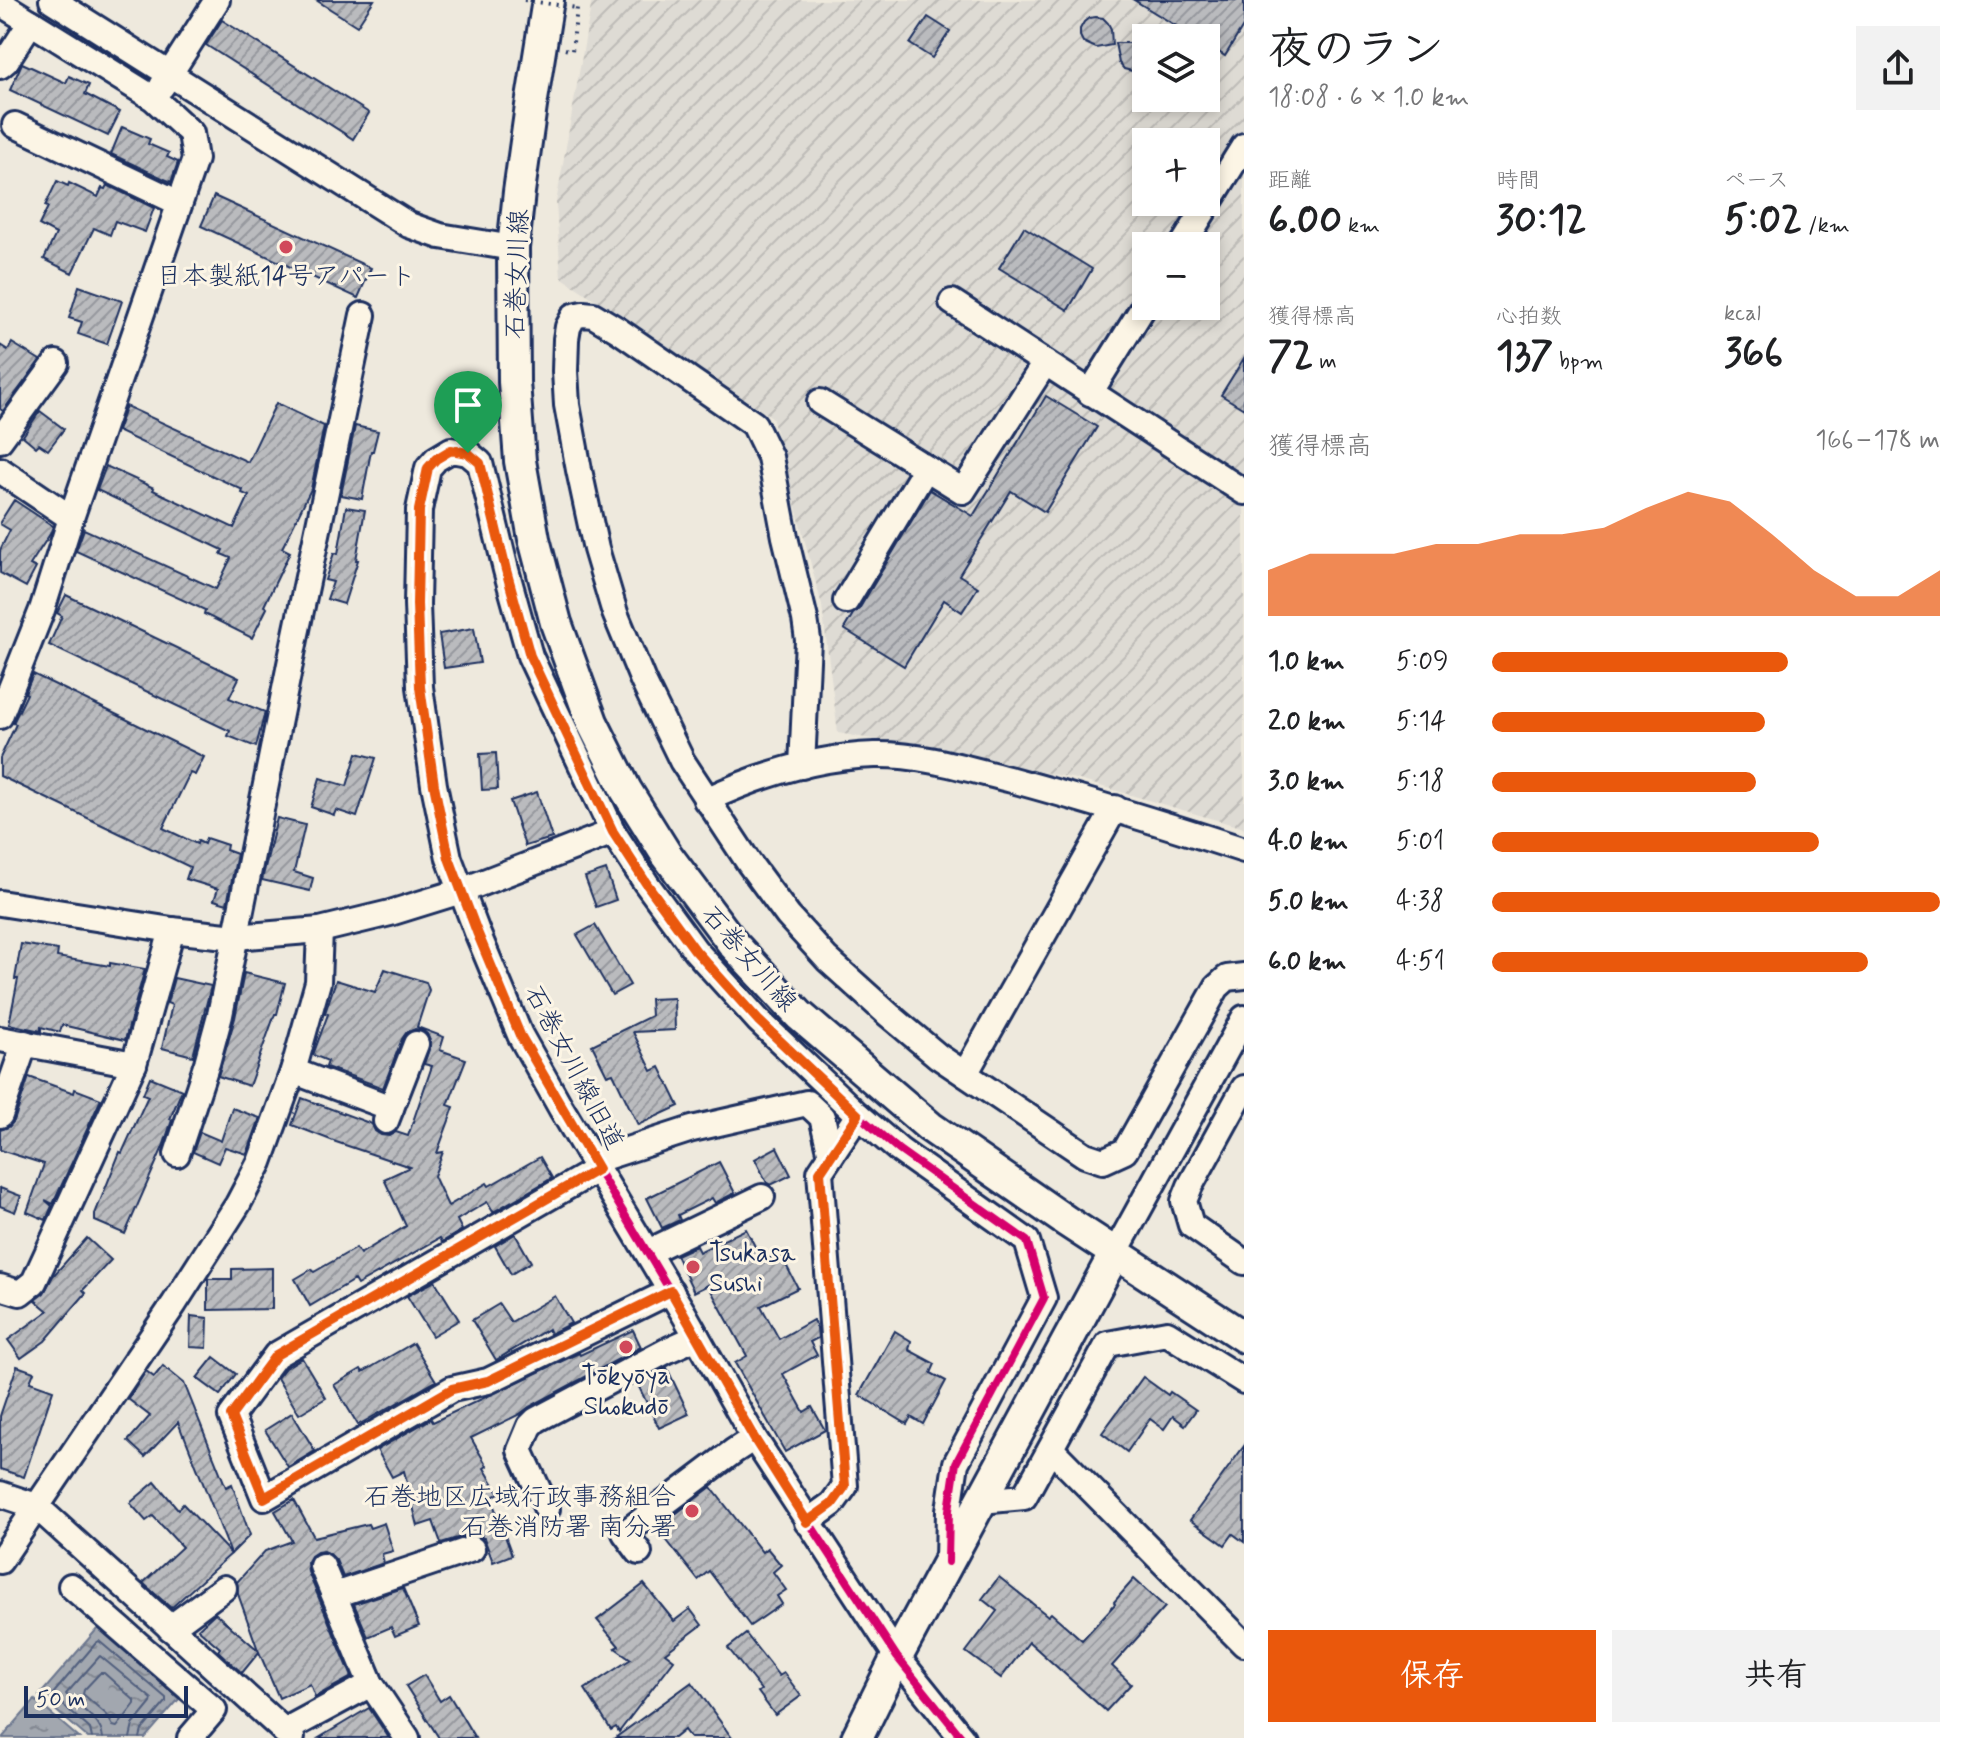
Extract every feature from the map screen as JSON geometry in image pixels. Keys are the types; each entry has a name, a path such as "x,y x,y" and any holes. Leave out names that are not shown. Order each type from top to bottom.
{"main road":[{"name":"石巻女川線","path":"548,0 513,248 514,382 520,461 534,539 556,623 592,722 626,790 666,854 734,945 799,1015 930,1127 1244,1337"},
{"path":"857,1738 897,1657 1115,1253"}],"street":[{"path":"52,0 409,225 440,236 513,248"},
{"path":"153,98 217,0"},
{"path":"0,3 153,98 191,133 195,159 42,610 0,716"},
{"path":"0,66 31,22"},
{"path":"15,125 179,203"},
{"path":"1191,232 1244,146"},
{"path":"952,302 1244,492"},
{"path":"177,1154 220,1015 363,315"},
{"path":"802,766 808,640 770,457 754,424 593,315 574,316 566,339 569,418 596,549 615,613 643,681 682,761 788,916 827,959 940,1058 1085,1155 1103,1161 1125,1151 1217,987 1227,978 1244,976"},
{"path":"1090,393 1135,320"},
{"path":"0,440 56,363"},
{"path":"820,402 963,491 1045,363"},
{"name":"石巻女川線旧道","path":"613,832 530,656 480,463 468,453 451,450 428,468 419,510 417,604 420,687 434,785 449,858 461,891 520,1035 754,1438 897,1657 962,1738"},
{"path":"846,601 926,468"},
{"path":"4,481 71,518"},
{"path":"706,800 736,786 829,760 876,755 923,759 1115,808 1244,850"},
{"path":"965,1074 1115,808"},
{"path":"0,903 235,937 320,930 461,891 613,832 695,950 758,1020 899,1150 1027,1241 1044,1298 956,1463 949,1510 948,1562"},
{"path":"0,1287 20,1293 34,1282 134,1064 172,930"},
{"path":"0,1561 174,1304 238,1204 260,1162 293,1071 318,982 320,930"},
{"path":"1115,1253 1244,1018"},
{"path":"0,1039 134,1064"},
{"path":"0,1115 25,1043"},
{"path":"293,1071 389,1115 416,1044"},
{"path":"1244,1088 1184,1201 1191,1225 1244,1262"},
{"path":"671,1291 488,1381 452,1389 264,1498 231,1416 276,1355 595,1165 692,1129 807,1103 822,1117 831,1155"},
{"path":"807,1522 832,1504 845,1486 820,1172 858,1115"},
{"path":"648,1252 762,1197"},
{"path":"981,1501 1024,1497 1108,1344 1167,1333 1244,1381"},
{"path":"547,1509 520,1450 530,1426 536,1420 697,1337"},
{"path":"1031,1407 1062,1428"},
{"path":"639,1552 625,1533 754,1438"},
{"path":"1051,1449 1244,1644"},
{"path":"0,1494 36,1506 288,1734 371,1684"},
{"path":"335,1595 472,1549"},
{"path":"322,1566 371,1684 407,1738"},
{"path":"71,1586 214,1710 190,1738"},
{"path":"170,1628 224,1588"}],"path":[{"path":"524,0 577,8 572,51 563,49"}],"shaded area":[{"path":"592,0 1244,0 1244,828 1076,779 838,733 822,606 772,417 561,277 556,203"}],"water":[{"path":"98,1628 179,1699 145,1738 88,1738 39,1696"},
{"path":"35,1700 79,1738 2,1738"}],"building":[{"path":"316,0 374,0 357,26"},
{"path":"1134,0 1244,0 1244,25 1225,56 1220,53 1220,24 1173,24"},
{"path":"928,17 950,31 932,58 910,44"},
{"path":"1096,17 1108,23 1112,45 1096,48 1083,42 1080,29 1089,18"},
{"path":"222,20 369,113 353,139 206,45"},
{"path":"1115,43 1132,43 1132,71 1124,69 1119,63"},
{"path":"22,63 66,83 69,76 89,85 85,94 120,112 108,136 10,90"},
{"path":"122,127 150,139 148,144 169,153 167,157 178,162 171,182 111,154"},
{"path":"57,181 68,186 69,183 98,197 107,185 154,208 145,232 115,221 110,235 94,228 72,273 44,259 56,234 39,225"},
{"name":"日本製紙14号アパート","path":"214,196 371,268 358,298 201,226"},
{"path":"1024,227 1092,269 1068,310 999,268"},
{"path":"79,286 122,301 107,344 78,334 82,322 69,318"},
{"path":"12,343 40,360 3,411 0,409 0,345 8,350"},
{"path":"1244,358 1244,409 1221,395"},
{"path":"1046,396 1097,427 1045,512 1011,491 959,575 978,587 962,612 944,600 904,666 844,629 930,490 973,516"},
{"path":"276,403 324,426 311,489 282,548 290,552 252,638 204,614 205,610 76,551 84,529 216,589 231,558 221,554 223,550 97,490 106,466 234,528 249,496 242,493 243,490 117,431 126,406 248,462"},
{"path":"40,411 64,429 48,450 39,444 36,447 23,436"},
{"path":"355,426 378,431 362,499 341,495"},
{"path":"14,500 53,526 30,565 36,568 26,587 0,573 0,550 10,530 0,522"},
{"path":"346,507 365,510 358,560 344,604 327,599 333,582 325,580 334,553 338,554"},
{"path":"66,595 239,678 229,698 265,712 256,747 228,736 230,731 49,645 62,616 57,613"},
{"path":"474,628 480,663 444,668 439,634"},
{"path":"33,674 204,757 195,775 190,773 163,828 197,844 198,841 204,844 206,838 227,845 226,850 237,854 227,904 214,900 218,889 186,879 190,867 0,776 0,758 16,724 13,723"},
{"path":"357,753 376,758 357,817 336,810 334,815 311,807 320,778 347,786"},
{"path":"496,753 498,789 482,790 480,754"},
{"path":"537,792 552,838 525,846 510,801"},
{"path":"277,818 305,825 294,872 313,878 310,891 262,880"},
{"path":"606,870 616,900 596,907 585,877"},
{"path":"595,925 630,985 612,995 577,935"},
{"path":"21,944 58,950 57,957 145,969 125,1040 62,1025 60,1032 9,1024"},
{"path":"385,969 426,982 429,990 417,1027 444,1037 440,1050 466,1059 448,1105 454,1107 437,1153 443,1152 434,1176 448,1206 540,1157 552,1178 493,1212 487,1202 457,1220 462,1230 442,1242 440,1238 357,1285 354,1280 310,1306 295,1279 356,1248 360,1254 406,1226 384,1179 410,1167 292,1125 302,1098 372,1124 381,1135 389,1136 396,1132 408,1136 432,1066 424,1064 431,1043 427,1034 415,1029 406,1033 383,1088 326,1067 328,1061 313,1055 336,980 375,992"},
{"path":"244,973 285,983 277,1014 249,1086 218,1076"},
{"path":"174,978 211,986 193,1056 162,1048 172,1005 167,1003"},
{"path":"674,998 675,1030 633,1032 652,1071 660,1067 679,1106 638,1125 613,1073 607,1075 592,1045 651,1016 650,999"},
{"path":"29,1077 101,1099 53,1204 45,1200 52,1206 46,1220 27,1212 44,1164 0,1150 0,1130 14,1121"},
{"path":"150,1077 182,1090 163,1147 125,1234 95,1221 95,1214 120,1152 148,1096 143,1094"},
{"path":"232,1108 260,1118 247,1154 225,1147 218,1163 193,1152 200,1132 221,1141"},
{"path":"777,1147 791,1175 771,1185 755,1159"},
{"path":"719,1162 735,1193 715,1203 712,1198 678,1215 680,1220 662,1228 647,1198"},
{"path":"0,1188 21,1196 15,1212 0,1206"},
{"path":"746,1229 763,1262 780,1253 798,1288 761,1306 779,1339 813,1320 817,1328 818,1338 810,1342 817,1355 783,1374 804,1412 812,1407 825,1430 785,1452 735,1363 747,1356 708,1285 694,1292 676,1255 696,1246 699,1252"},
{"path":"515,1234 531,1262 511,1274 495,1246"},
{"path":"87,1238 111,1260 83,1290 86,1293 45,1341 21,1358 8,1340 48,1311 35,1300"},
{"path":"272,1268 272,1309 208,1310 208,1279 232,1279 232,1269"},
{"path":"435,1281 459,1320 432,1336 407,1296"},
{"path":"555,1296 571,1323 550,1334 548,1329 496,1360 472,1320 499,1304 511,1322"},
{"path":"191,1316 208,1318 207,1348 190,1347"},
{"path":"633,1330 641,1347 471,1438 499,1493 491,1498 512,1555 493,1562 481,1534 441,1543 433,1521 418,1526 404,1471 392,1477 377,1450 431,1419 433,1422"},
{"path":"895,1331 911,1341 909,1350 935,1364 931,1373 946,1381 923,1424 911,1417 907,1424 859,1395"},
{"path":"413,1343 436,1381 358,1425 334,1385"},
{"path":"214,1357 236,1374 220,1395 197,1378"},
{"path":"302,1358 326,1398 299,1414 277,1378 285,1368"},
{"path":"17,1366 34,1372 30,1382 53,1390 24,1477 0,1469 0,1416"},
{"path":"163,1366 184,1383 226,1487 232,1484 250,1535 231,1554 178,1422 145,1457 128,1441 150,1416 128,1399 146,1371 154,1377"},
{"path":"667,1368 689,1414 659,1428 637,1383"},
{"path":"1143,1377 1196,1410 1185,1425 1173,1416 1164,1429 1150,1419 1127,1452 1102,1433"},
{"path":"292,1413 315,1451 288,1467 265,1430"},
{"path":"1244,1446 1244,1542 1233,1534 1225,1545 1190,1520"},
{"path":"155,1482 178,1509 183,1504 231,1554 171,1608 143,1583 182,1547 153,1516 146,1521 130,1503"},
{"path":"711,1487 762,1552 767,1548 781,1565 773,1572 786,1590 777,1596 782,1604 750,1626 709,1571 698,1580 657,1528"},
{"path":"294,1500 314,1537 384,1523 393,1551 382,1554 384,1563 343,1577 330,1554 323,1551 311,1556 307,1563 308,1572 352,1677 315,1697 310,1684 279,1698 259,1652 242,1673 198,1629 215,1613 258,1650 238,1594 237,1582 265,1551 292,1541 275,1511"},
{"path":"999,1577 1048,1616 1051,1613 1082,1640 1134,1579 1165,1607 1112,1666 1131,1684 1106,1711 1029,1642 1001,1678 966,1652 997,1611 982,1599"},
{"path":"644,1584 674,1621 690,1609 702,1625 665,1653 674,1660 619,1732 616,1727 611,1730 585,1689 631,1659 615,1648 619,1646 597,1620"},
{"path":"403,1588 419,1626 395,1636 391,1627 368,1637 354,1604"},
{"path":"746,1634 779,1676 784,1673 801,1696 775,1715 758,1692 761,1690 728,1648"},
{"path":"424,1675 440,1701 449,1695 475,1738 439,1738 406,1686"},
{"path":"692,1682 732,1738 690,1738 684,1730 674,1738 615,1738"},
{"path":"369,1708 389,1738 319,1738 362,1712"}],"cycle path":[{"path":"948,1562 949,1510 956,1463 1044,1298 1027,1241 899,1150 858,1115 758,1020 695,950 646,883 613,832 530,656 480,463 468,453 451,450 428,468 419,510 417,604 420,687 434,785 449,858 477,932 520,1035 754,1438 897,1657 962,1738"}],"place":[{"name":"日本製紙14号アパート","path":"286,247"},
{"name":"Tsukasa Sushi","path":"693,1267"},
{"name":"Tōkyōya Shokudō","path":"626,1347"},
{"name":"石巻地区広域行政事務組合 石巻消防署 南分署","path":"692,1511"}],"route":[{"path":"451,450 468,453 480,463 530,656 613,832 695,950 758,1020 858,1115 820,1172 845,1486 832,1504 807,1522 754,1438 671,1291 488,1381 452,1389 264,1498 231,1416 276,1355 598,1169 520,1035 449,858 434,785 420,687 417,604 419,510 428,468 451,450"}]}
